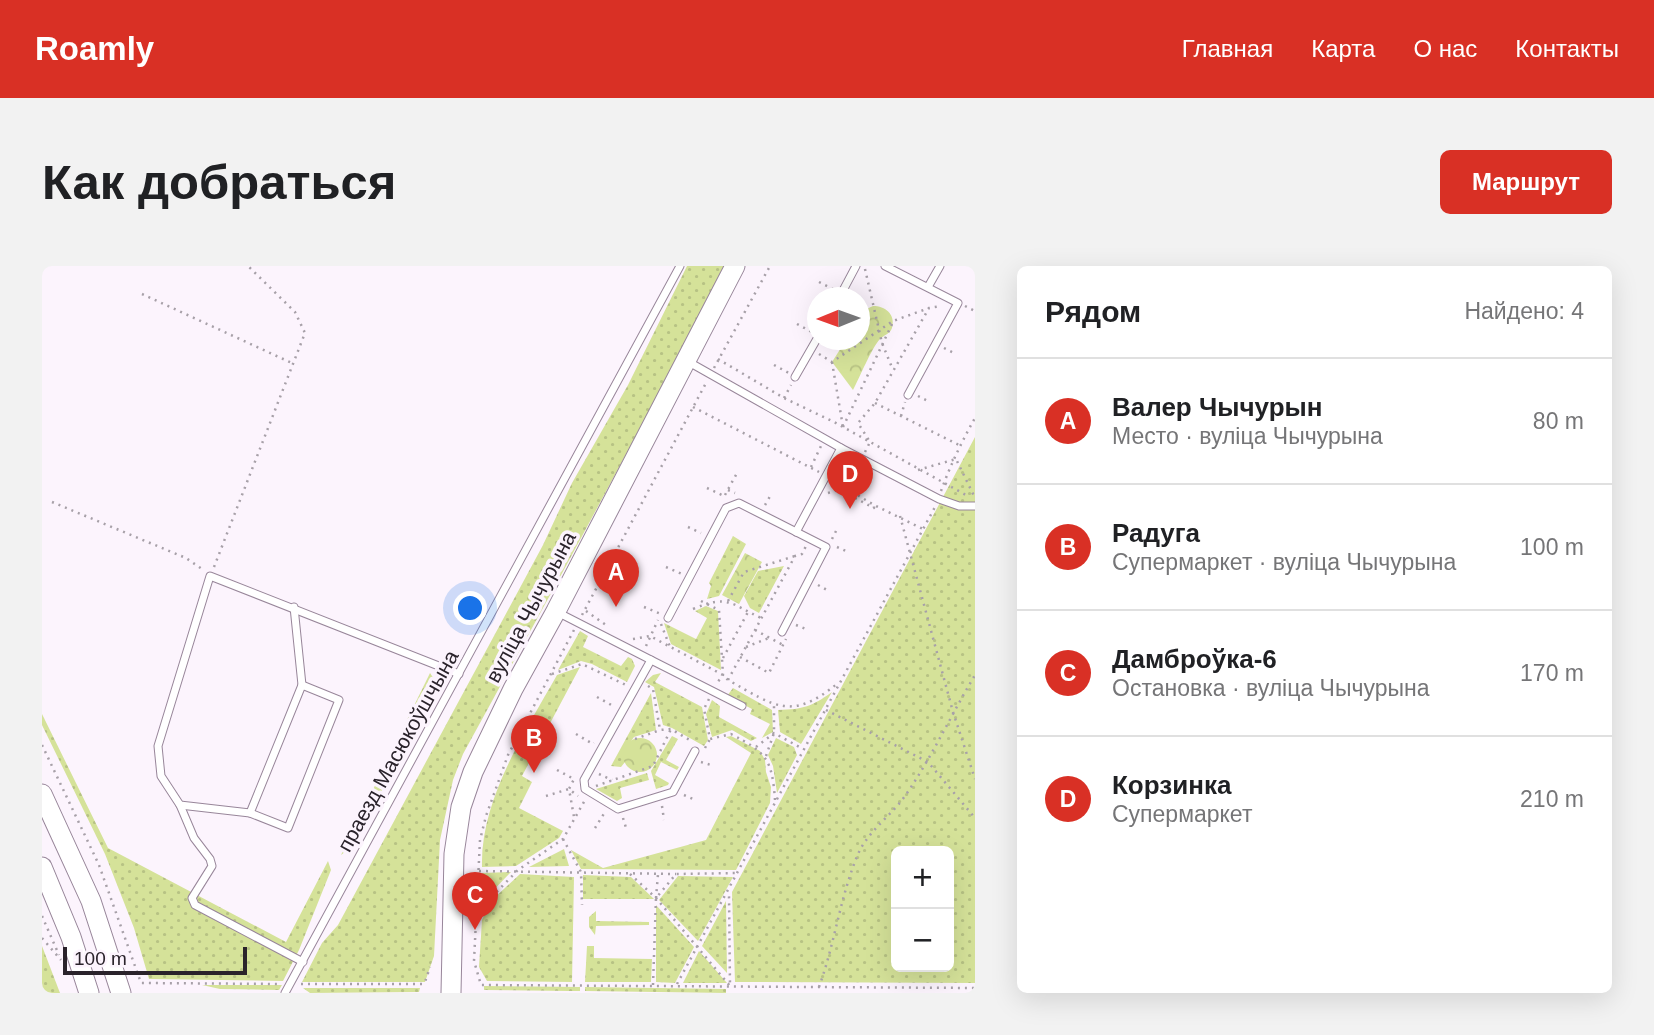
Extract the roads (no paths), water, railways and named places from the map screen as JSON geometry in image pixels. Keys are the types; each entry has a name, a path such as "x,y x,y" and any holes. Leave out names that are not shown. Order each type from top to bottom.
{"main road":[{"name":"вуліца Чычурына","path":"451,993 452,874 461,807 473,772 735,266"},
{"path":"42,794 91,901 121,993"},
{"path":"42,867 71,937 89,993"}],"lane":[{"name":"праезд Масюкоўшчына","path":"285,993 680,266"},
{"path":"845,287 856,266"},
{"path":"885,266 958,303 908,396"},
{"path":"928,287 940,266"},
{"path":"795,377 810,350"},
{"path":"685,360 841,448 939,499 959,506 975,506"},
{"path":"796,532 830,479 841,448"},
{"path":"668,618 726,508 738,503 827,547 782,632"},
{"path":"303,962 195,905 192,898 212,866 161,776 158,746 210,576 459,674"},
{"path":"250,813 302,685 293,607"},
{"path":"556,611 743,706"},
{"path":"651,660 584,780 585,789 618,809 673,792 694,747"},
{"path":"180,806 250,813 288,828 339,700 302,685"}],"place":[{"name":"Корзинка","path":"850,509"},
{"name":"Валер Чычурын","path":"616,607"},
{"name":"Радуга","path":"534,773"},
{"name":"Дамброўка-6","path":"475,930"}]}
